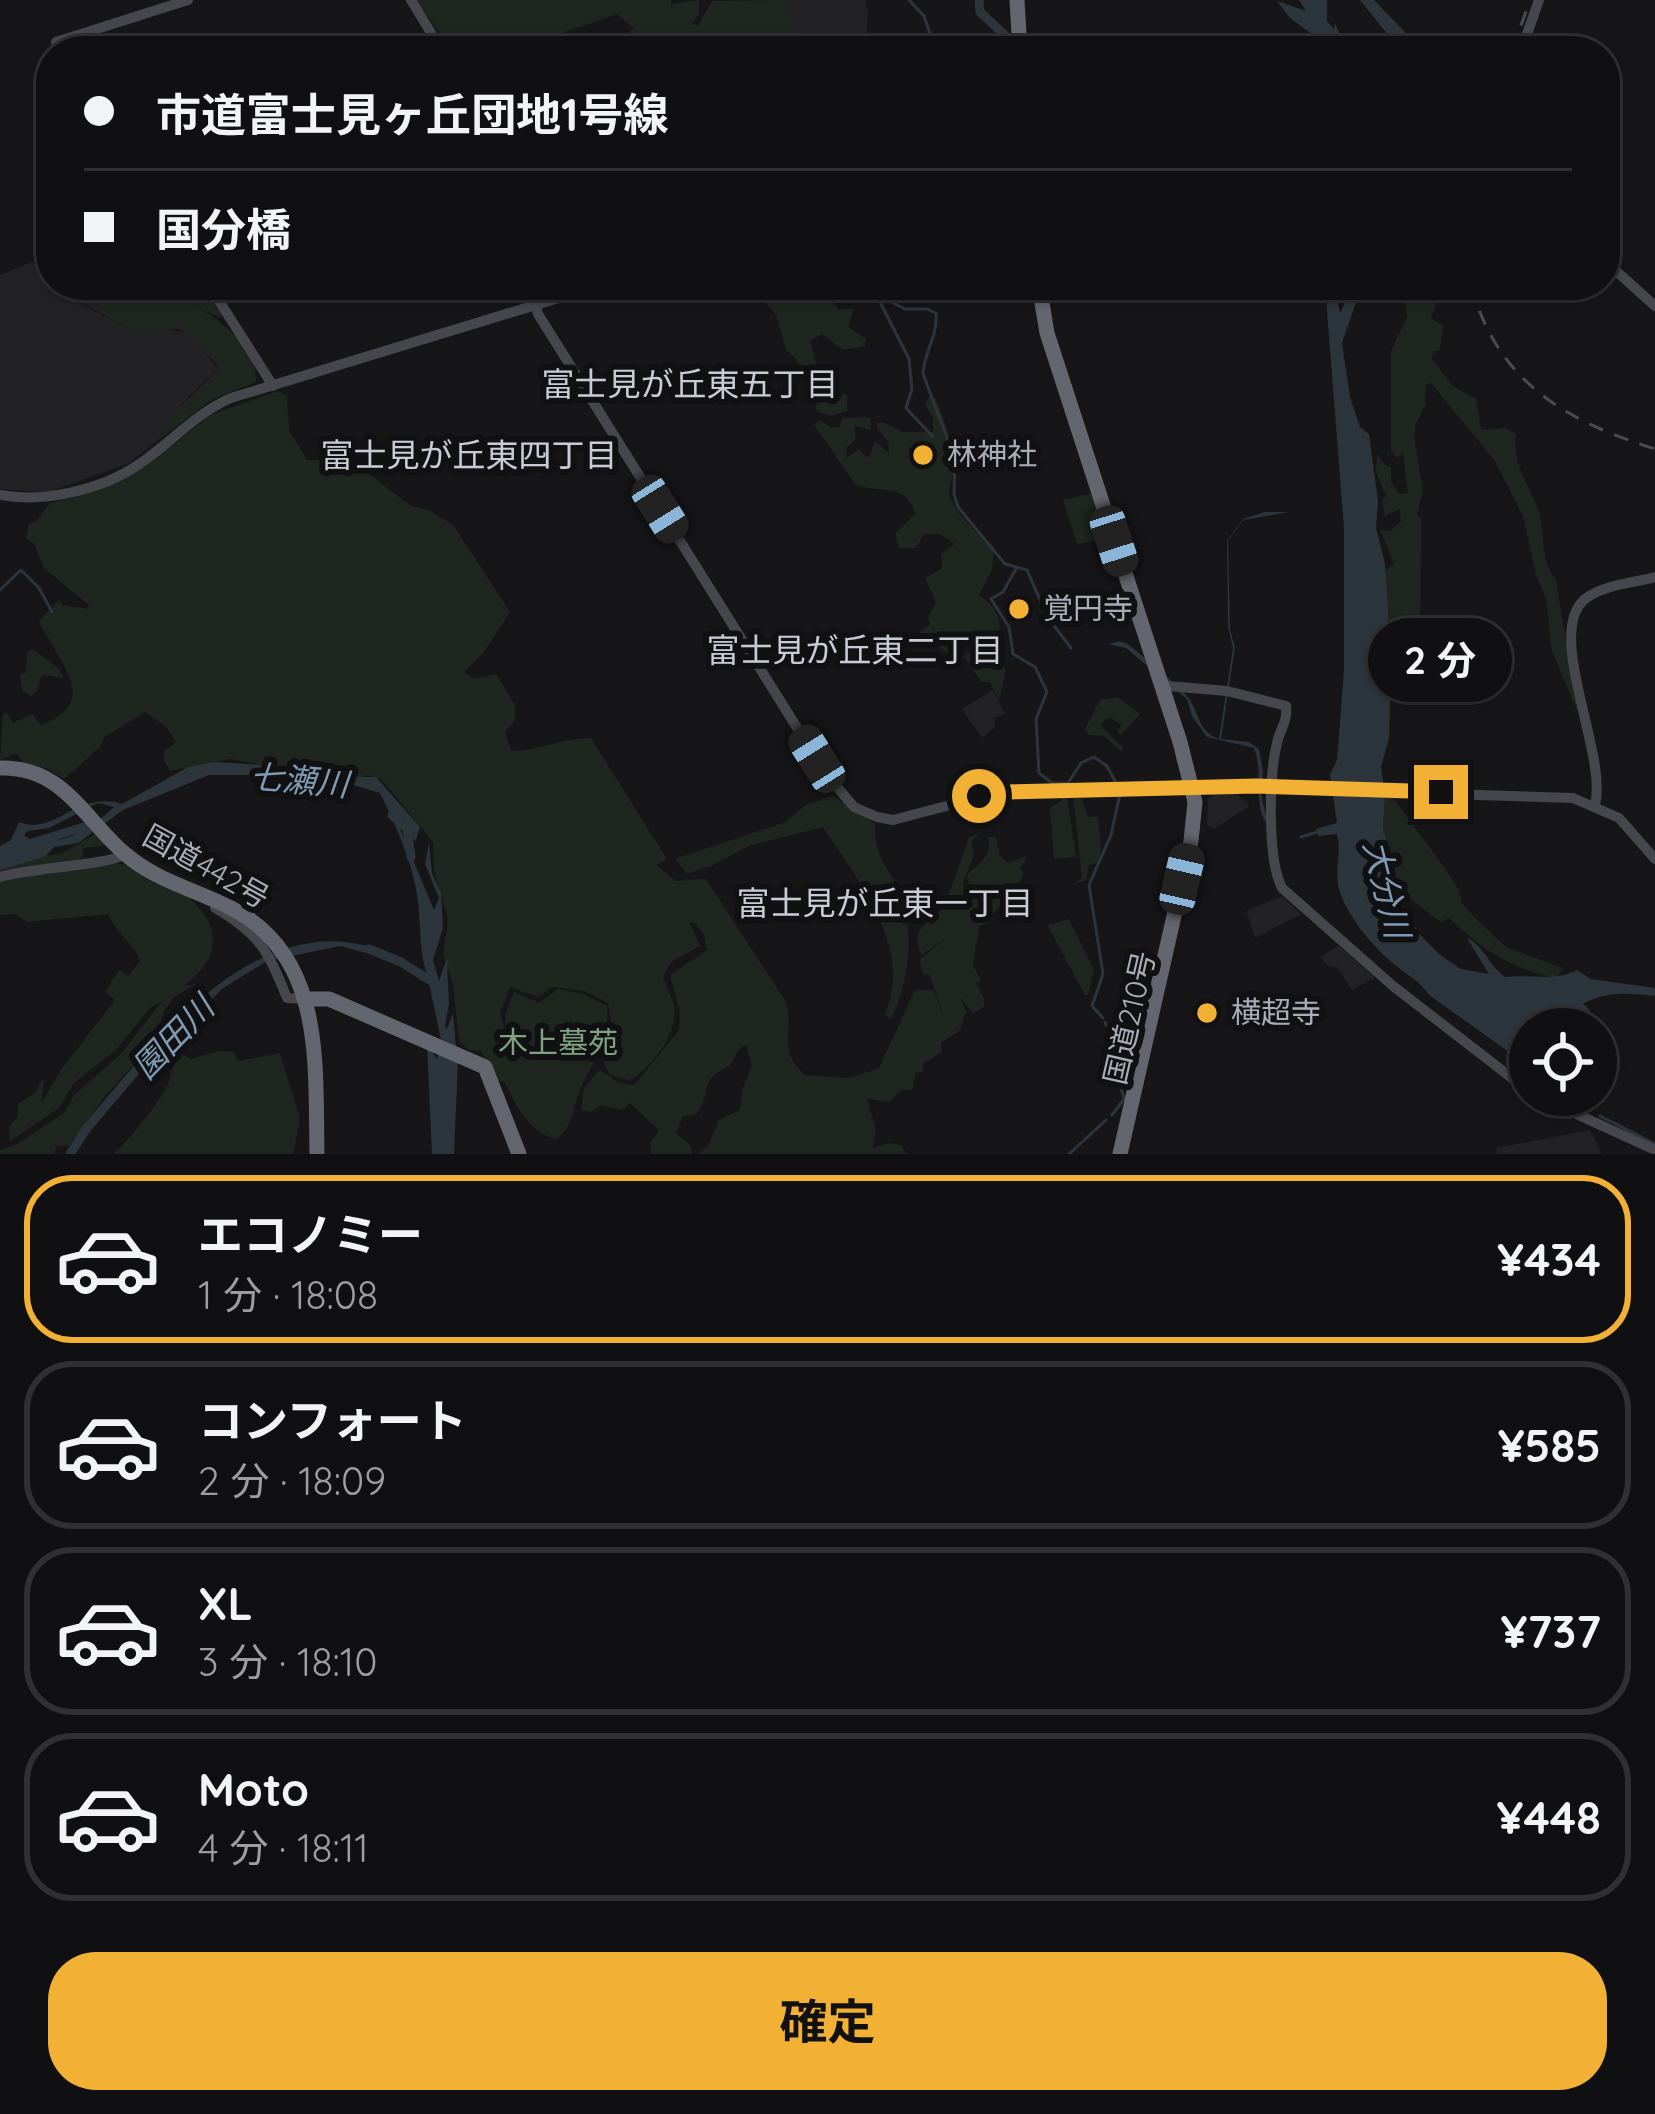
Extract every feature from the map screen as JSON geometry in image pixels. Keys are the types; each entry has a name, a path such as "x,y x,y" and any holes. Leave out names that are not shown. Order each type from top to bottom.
{"highway":[{"path":"1017,0 1019,36"},
{"name":"国道210号","path":"1042,300 1047,333 1196,787"},
{"name":"国道210号","path":"1123,1154 1191,841 1196,787 1167,686 1139,619"},
{"name":"国道442号","path":"0,768 33,771 57,783 122,852 157,877 248,918 285,954 307,999 314,1043 317,1154"},
{"path":"307,999 327,998 477,1062 490,1073 519,1154"}],"street":[{"path":"75,36 188,0"},
{"path":"411,0 433,36"},
{"path":"1527,36 1540,0"},
{"path":"1620,274 1655,305"},
{"path":"219,300 273,386"},
{"path":"534,300 826,774 850,804 877,818 899,820 997,793 1196,787 1552,795 1595,805 1628,826 1655,859"},
{"path":"0,495 44,497 116,477 212,407 552,300"},
{"path":"1595,805 1599,779 1571,648 1570,622 1579,605 1593,594 1655,577"},
{"path":"1167,686 1227,691 1286,706 1288,716 1264,789 1274,816 1275,874 1288,896 1393,986 1509,1075"},
{"path":"0,877 116,860 122,852"},
{"path":"215,908 262,944 287,998 307,999"},
{"path":"1582,1116 1655,1150"}],"shaded area":[{"path":"766,0 865,0 867,36 723,36 718,24 753,11"},
{"path":"32,262 36,300 75,300 129,329 163,328 190,334 218,369 183,402 161,438 127,464 52,491 0,489 0,275"},
{"path":"993,690 1005,714 994,718 995,727 982,738 962,709"},
{"path":"1236,793 1250,806 1213,829 1207,825 1208,799"},
{"path":"1282,896 1301,914 1255,938 1246,911"},
{"path":"1338,946 1375,978 1352,990 1337,967 1328,966 1320,957"},
{"path":"1590,1130 1602,1154 1498,1154 1496,1148"}],"green space":[{"path":"416,0 671,0 671,4 699,0 699,13 692,24 698,26 712,1 789,0 799,36 628,36 633,28 617,14 557,35 442,36"},
{"path":"78,300 213,300 220,318 190,303 224,325 243,346 256,382 211,400 161,438 171,418 218,369 217,364 180,329 129,329"},
{"path":"764,300 820,300 834,303 839,310 854,308 848,327 866,339 865,346 843,350 822,334 810,341 833,399 847,395 847,411 831,416 818,412 815,406 821,396 813,378 786,349 776,315"},
{"path":"1405,300 1435,300 1431,319 1443,325 1440,350 1433,352 1432,359 1453,386 1476,399 1481,430 1506,428 1516,434 1518,463 1537,507 1547,563 1556,580 1578,713 1552,651 1546,599 1523,516 1495,461 1431,383 1426,385 1414,437 1423,490 1417,515 1421,519 1419,685 1412,690 1398,685 1388,642 1383,573 1394,564 1380,529 1390,531 1401,521 1399,509 1385,516 1382,501 1386,495 1376,473 1377,454 1391,467 1391,481 1399,494 1408,493 1403,453 1397,458 1391,451 1391,351 1407,317"},
{"name":"木上墓苑","path":"279,391 287,396 289,430 307,460 351,460 411,506 431,511 454,526 510,612 484,652 464,672 476,679 496,674 515,705 515,720 505,733 511,750 591,738 667,859 657,865 676,881 706,879 786,1002 788,1047 805,1075 850,1078 879,1068 915,990 933,990 945,1020 929,974 924,975 919,960 947,937 922,955 919,933 944,908 969,837 980,833 972,841 974,856 963,882 968,904 979,897 978,906 996,887 971,892 967,877 985,857 989,837 996,837 1007,863 1027,856 1016,886 988,923 979,926 973,965 981,981 976,983 984,1007 973,1013 959,996 966,1011 960,1030 941,1043 942,1052 923,1064 912,1090 901,1090 889,1102 867,1099 876,1130 873,1148 901,1145 907,1154 698,1154 709,1144 719,1120 740,1110 752,1065 746,1044 730,1066 710,1081 697,1114 683,1116 676,1133 691,1146 692,1154 651,1154 651,1141 659,1130 630,1103 622,1110 601,1105 592,1112 581,1110 584,1088 599,1070 619,1082 635,1084 679,1030 680,1013 670,975 707,950 704,935 689,922 700,946 671,962 663,977 674,1006 668,1038 630,1081 610,1075 604,1063 613,1033 608,1003 584,991 552,987 538,997 510,987 500,1014 507,1035 505,1015 514,992 539,1003 558,989 607,1006 604,1039 567,1128 556,1139 538,1130 524,1117 504,1082 493,1078 481,1051 469,1050 459,1041 453,985 443,954 448,920 434,871 433,842 381,779 367,775 356,780 317,768 294,770 230,759 170,771 163,759 165,750 176,742 166,727 145,712 105,737 64,779 46,768 24,764 16,753 0,760 3,714 13,723 33,714 40,725 59,716 73,693 64,665 39,621 59,600 87,609 89,605 44,568 34,544 26,538 29,523 50,503 87,494 138,472 212,414"},
{"path":"929,396 935,398 951,444 951,499 994,553 979,596 998,618 993,648 1006,670 999,700 990,682 981,682 964,656 970,652 977,663 983,659 976,642 970,639 950,657 920,632 930,625 928,618 936,602 925,578 942,568 941,554 955,544 940,534 924,534 916,548 899,548 895,533 915,514 911,504 900,493 856,485 814,425 821,420 831,428 839,427 843,418 870,417 871,430 854,426 856,439 847,447 846,458 859,449 866,457 870,455 875,441 889,453 877,423 902,432 933,432 933,418 925,405"},
{"path":"1093,493 1105,539 1077,544 1063,500"},
{"path":"33,649 64,678 42,675 31,696 22,690 20,675 26,672 27,652"},
{"path":"1118,697 1140,714 1121,735 1117,731 1122,725 1109,717 1100,725 1122,752 1104,736 1089,735 1085,729 1100,700"},
{"path":"832,795 875,823 880,854 905,910 908,958 892,1019 884,1015 892,991 888,941 866,892 823,827 751,845 687,874 675,859 786,822 804,806"},
{"path":"1073,795 1080,795 1088,817 1098,816 1101,852 1098,862 1089,865 1086,880 1072,885 1082,878"},
{"path":"1067,796 1076,857 1054,859 1050,808"},
{"path":"1385,798 1393,798 1476,919 1506,947 1563,968 1556,978 1498,956 1449,918 1441,922 1399,891 1383,828"},
{"path":"98,832 110,845 83,848 78,860 135,867 176,888 205,916 212,949 203,967 184,986 197,984 175,996 164,1011 157,1039 105,1096 70,1145 57,1146 54,1154 0,1154 65,1112 74,1095 121,1054 162,1001 150,1008 116,1050 74,1083 59,1108 10,1141 9,1126 18,1117 18,1104 34,1094 44,1077 42,1102 115,1000 105,992 119,970 128,976 140,961 108,914 27,922 14,914 0,915 0,868 31,857 61,854"},
{"path":"1069,919 1094,970 1088,995 1048,925"},
{"path":"234,1052 238,1061 280,1053 300,1119 293,1154 113,1154 161,1096 182,1054 191,1059"}],"water":[{"path":"1299,0 1327,0 1327,21 1334,29 1335,23 1341,36 1315,36 1277,1 1306,11"},
{"path":"1360,0 1374,0 1409,36 1389,36"},
{"name":"大分川","path":"1326,300 1338,300 1340,314 1346,300 1357,300 1342,343 1350,397 1360,427 1369,434 1378,501 1376,527 1385,564 1391,660 1389,738 1381,767 1383,827 1404,906 1419,934 1461,969 1489,974 1467,938 1505,977 1551,977 1577,970 1591,979 1655,988 1655,996 1609,995 1583,1004 1588,1008 1509,1008 1509,1052 1429,995 1386,957 1348,910 1339,889 1337,834 1318,836 1316,829 1337,823 1330,775 1337,760 1344,671 1344,528"},
{"path":"1265,512 1289,512 1243,520 1228,541 1230,630 1235,647 1221,739 1249,742 1259,749 1268,826 1260,807 1254,748 1207,737 1187,699 1126,648 1108,644 1127,644 1157,668 1186,695 1206,731 1219,739 1233,648 1228,627 1227,541 1243,519"},
{"path":"214,762 266,765 297,774 313,769 376,777 420,827 415,842 404,819 399,817 397,822 434,910 439,898 425,864 429,843 432,873 441,893 443,928 433,960 439,981 450,959 445,1026 447,1029 453,1013 456,1047 441,1040 429,983 397,961 340,946 267,961 223,988 140,1069 159,1042 210,991 271,954 339,941 391,954 428,978 416,889 398,832 380,793 347,783 209,775 123,810 78,843 54,847 46,856 0,870 0,846 11,840 19,822 44,824 92,803 106,801 122,804 188,767","holes":["98,803 114,807 68,838 32,841 24,835"]},
{"path":"427,1044 437,1059 440,1049 458,1061 454,1154 432,1154"}],"waterway":[{"path":"909,0 924,16 931,36"},
{"path":"979,0 980,12 1006,36"},
{"path":"879,300 909,359 912,389 906,408 933,437"},
{"path":"887,300 905,309 936,313 923,374 955,459 958,507 1005,564 1027,570 1048,618 1071,648"},
{"path":"1017,567 1003,592 991,599 1009,627 1013,654 1035,667 1047,692 1036,719 1039,773 1052,783 1068,783 1081,763 1094,757 1107,766 1117,785"},
{"path":"0,590 21,570 39,588 52,612"},
{"path":"1103,1018 1092,1006 1103,974 1089,885 1111,835 1120,794"},
{"name":"七瀬川","path":"392,815 407,829 411,857"},
{"name":"七瀬川","path":"32,843 90,825"},
{"path":"1301,837 1321,831"},
{"name":"園田川","path":"369,949 433,982"},
{"path":"1105,1022 1115,1043 1114,1053"},
{"name":"園田川","path":"70,1154 165,1036"},
{"path":"1112,1115 1124,1099 1113,1057"},
{"path":"1600,1116 1655,1144"},
{"path":"1069,1154 1106,1120"}],"railway":[{"path":"1517,36 1530,0"},
{"path":"1476,300 1498,348 1539,393 1592,425 1655,449"}],"place":[{"name":"林神社","path":"923,455"},
{"name":"覚円寺","path":"1019,609"},
{"name":"横超寺","path":"1207,1013"}],"district":[{"name":"富士見が丘東五丁目","path":"690,384"},
{"name":"富士見が丘東四丁目","path":"469,455"},
{"name":"富士見が丘東二丁目","path":"855,650"},
{"name":"富士見が丘東一丁目","path":"885,903"}],"route":[{"path":"979,796 1209,786 1441,792"}]}
